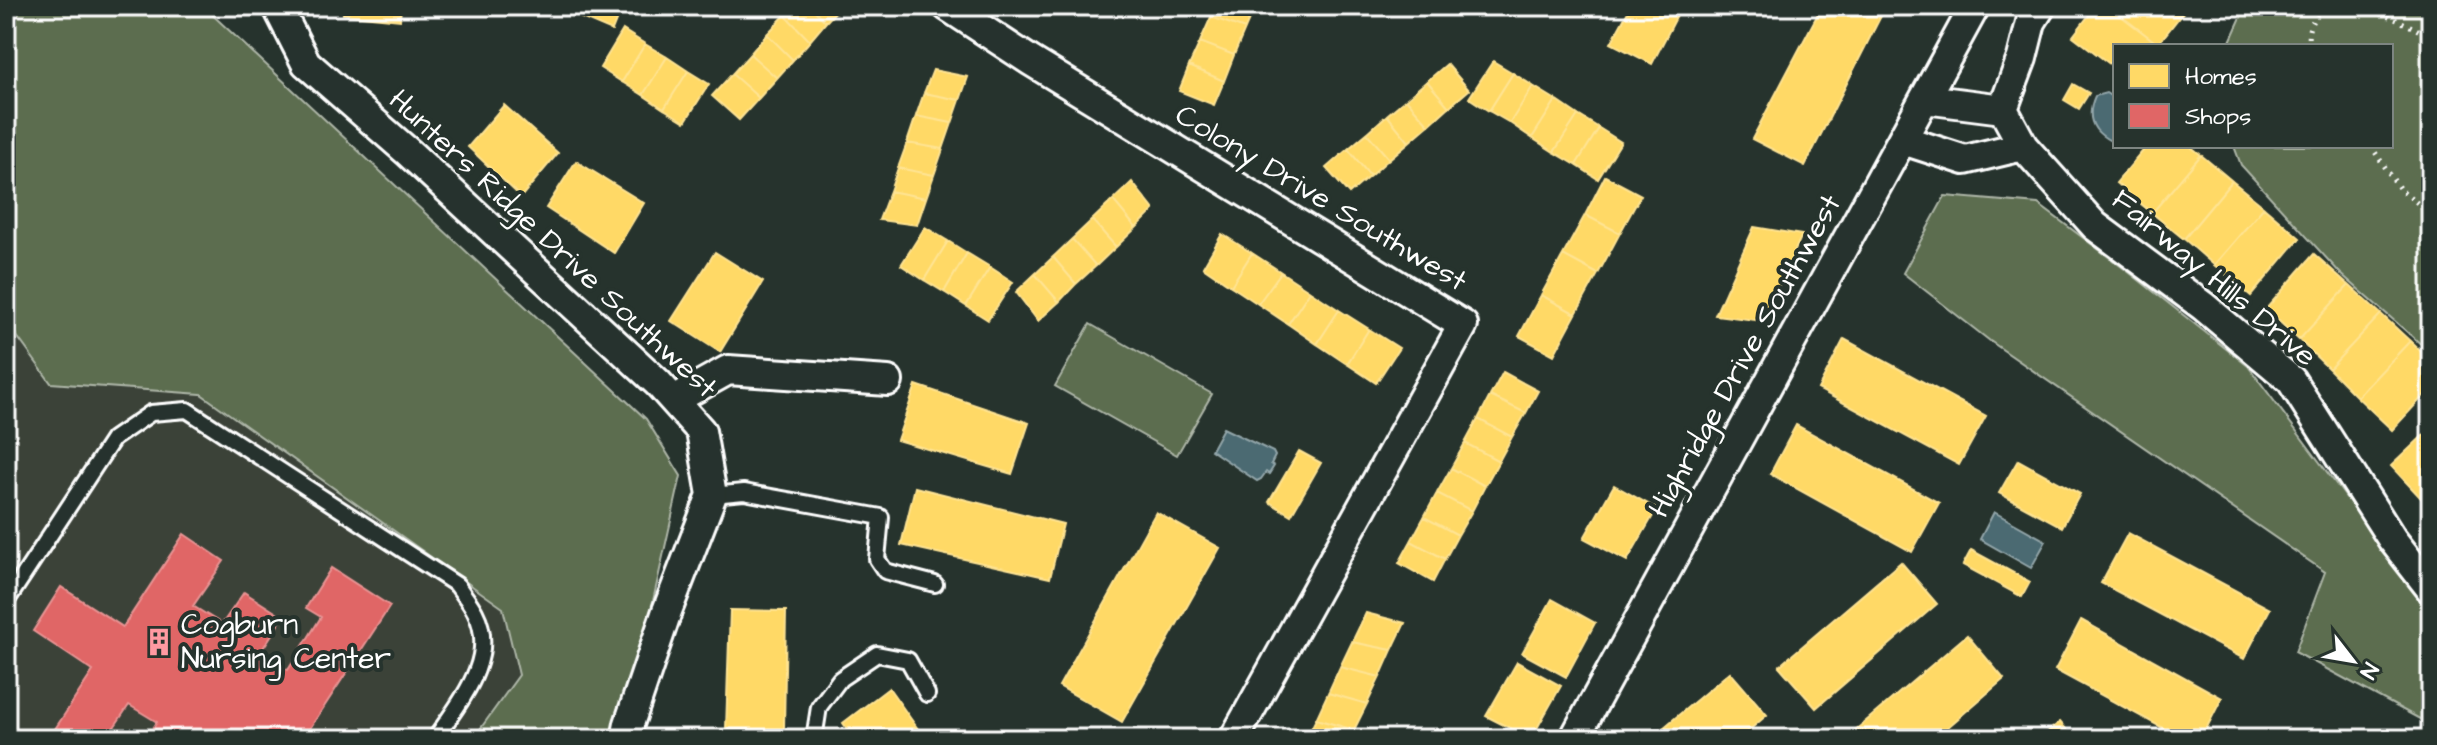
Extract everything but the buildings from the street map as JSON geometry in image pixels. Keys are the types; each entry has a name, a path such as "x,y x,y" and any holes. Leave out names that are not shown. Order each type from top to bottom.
{"street":[{"name":"Hunters Ridge Drive Southwest","path":"277,6 306,63 419,162 674,400 701,431 712,495"},
{"name":"Colony Drive Southwest","path":"947,6 1044,69 1463,325 1234,739"},
{"name":"Highridge Drive Southwest","path":"1574,739 1975,6"},
{"path":"1925,99 2003,109 2031,22 2041,6"},
{"name":"Fairway Hills Drive","path":"2003,109 2023,146 2095,226 2203,306 2291,380 2392,539 2431,589"},
{"path":"1903,140 1965,160 2023,146"},
{"path":"674,400 728,370 888,381"},
{"path":"626,739 667,611 712,495"}],"lane":[{"path":"6,602 113,439 151,413 187,410 457,585 477,614 484,651 473,681 435,739"},
{"path":"712,495 744,492 881,517 877,559 885,571 935,584"},
{"path":"814,739 819,707 840,679 877,654 908,660 927,694"}],"path":[{"path":"2309,44 2307,36 2311,22 2324,7 2337,6"},
{"path":"2349,6 2379,12 2411,25 2431,38"},
{"path":"2372,148 2399,188 2431,214"}],"shaded area":[{"path":"6,321 51,383 201,394 503,608 519,675 473,739 6,739"}],"green space":[{"path":"6,6 203,6 646,419 681,476 622,739 473,739 519,675 503,608 201,394 51,383 6,321"},
{"path":"2246,6 2431,6 2431,353 2340,273 2241,165 2235,148 2393,148 2393,44 2229,44"},
{"path":"1945,196 2038,204 2248,366 2377,539 2431,591 2431,725 2295,652 2325,572 1990,341 1903,273"},
{"path":"1090,324 1212,394 1177,455 1055,386"}],"water":[{"path":"2106,93 2113,98 2111,141 2099,133 2092,122 2095,96"},
{"path":"1223,428 1273,452 1275,456 1271,464 1274,466 1269,474 1266,472 1257,481 1211,450"},
{"path":"1994,512 2046,541 2031,568 1980,539"}],"place":[{"name":"Cogburn Nursing Center","path":"159,642"}]}
